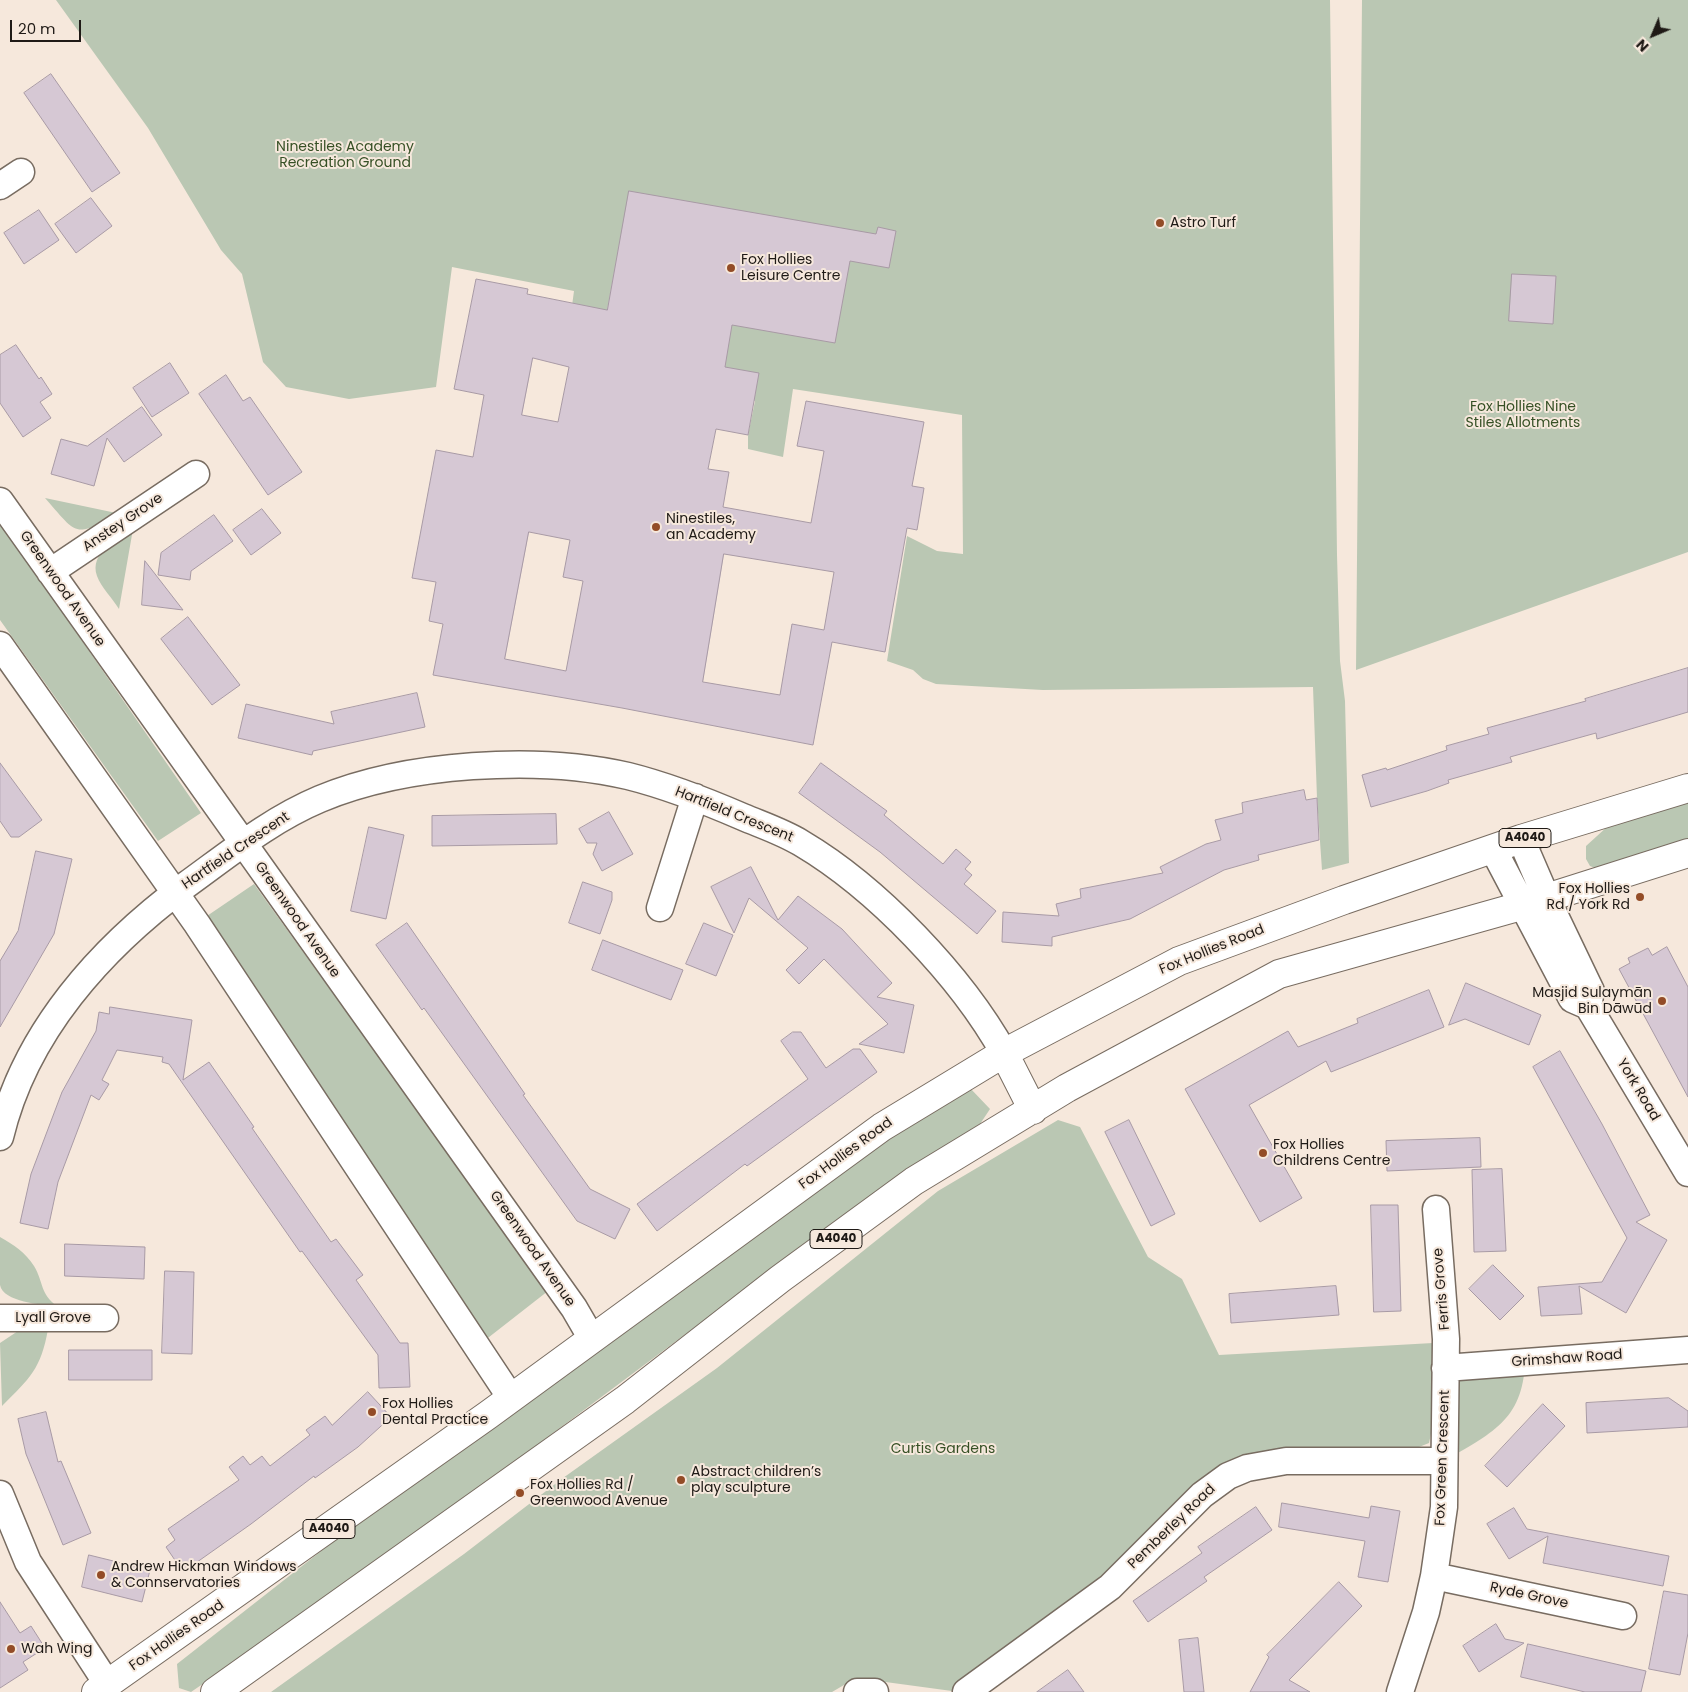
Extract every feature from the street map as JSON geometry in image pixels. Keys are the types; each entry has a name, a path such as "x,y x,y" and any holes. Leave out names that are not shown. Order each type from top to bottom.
{"main road":[{"name":"Fox Hollies Road","path":"105,1690 511,1398 882,1126 1004,1053 1180,961 1344,900 1521,839 1688,788"},
{"name":"A4040","path":"215,1692 625,1400 780,1279 914,1181 1084,1079 1279,974 1534,902 1688,854"},
{"path":"1004,1053 1033,1110"}],"street":[{"name":"Anstey Grove","path":"50,572 196,474"},
{"name":"Greenwood Avenue","path":"0,502 574,1308 592,1338"},
{"path":"0,644 176,892 511,1398"},
{"name":"Hartfield Crescent","path":"1,1126 30,1054 85,976 120,938 176,892 242,843 282,817 323,798 382,780 432,770 476,766 536,765 627,776 695,796 800,842 845,874 904,924 960,990 1004,1053"},
{"path":"660,908 695,796"},
{"name":"York Road","path":"1521,839 1534,902 1572,998 1588,1006 1688,1173"},
{"name":"York Road","path":"1493,849 1534,902"},
{"name":"Ferris Grove","path":"1436,1209 1446,1339 1445,1368"},
{"name":"Lyall Grove","path":"0,1318 105,1318"},
{"name":"Grimshaw Road","path":"1445,1368 1688,1350"},
{"name":"Fox Green Crescent","path":"1400,1692 1426,1612 1434,1576 1444,1507 1445,1368"},
{"name":"Pemberley Road","path":"966,1692 1110,1587 1202,1495 1228,1476 1247,1468 1286,1461 1444,1460"},
{"path":"0,1494 28,1562 105,1690"},
{"name":"Ryde Grove","path":"1434,1576 1623,1616"},
{"path":"857,1692 875,1692"}],"green space":[{"name":"Ninestiles Academy Recreation Ground","path":"56,0 1330,0 1337,555 1340,661 1345,701 1349,863 1322,870 1313,687 1043,690 936,684 923,679 913,670 887,661 907,536 937,551 963,554 962,415 793,389 783,457 748,449 748,435 755,401 564,365 574,291 452,267 436,387 349,399 286,387 263,362 242,274 221,250 148,128"},
{"name":"Fox Hollies Nine Stiles Allotments","path":"1362,0 1688,0 1688,552 1356,670"},
{"path":"45,498 121,514 94,526 78,529 65,520"},
{"path":"0,522 201,813 158,841 0,620"},
{"path":"133,529 119,609 97,576 97,560 106,547"},
{"path":"1688,799 1688,841 1595,868 1590,866 1586,859 1586,846 1608,826"},
{"path":"254,884 548,1291 484,1341 204,918"},
{"path":"970,1088 990,1109 980,1124 905,1170 378,1564 191,1692 179,1688 177,1664 339,1537 895,1133"},
{"name":"Curtis Gardens","path":"1058,1120 1080,1127 1148,1257 1182,1279 1219,1355 1433,1343 1432,1429 1429,1443 1409,1451 1268,1455 1075,1605 952,1691 856,1678 832,1692 271,1692 464,1554 563,1478 717,1368 938,1191"},
{"path":"0,1237 19,1249 31,1261 45,1293 57,1306 24,1302 15,1299 3,1291 0,1285"},
{"path":"48,1329 38,1364 27,1380 2,1406 0,1343 18,1331"},
{"path":"1525,1362 1523,1382 1518,1399 1511,1412 1501,1424 1489,1433 1444,1461 1445,1368"}],"building":[{"path":"51,74 120,173 92,192 24,93"},
{"path":"629,191 876,234 878,227 896,231 889,268 850,261 835,343 732,325 725,367 759,373 748,435 716,429 708,469 729,472 723,507 811,523 824,451 797,446 806,401 924,422 912,486 924,488 917,530 907,528 885,652 832,642 813,745 622,708 433,675 443,624 429,621 436,582 412,578 436,450 473,457 484,395 454,389 476,279 528,289 527,294 607,310","holes":["533,358 569,367 558,422 522,415","529,532 570,540 563,577 583,581 566,671 505,659","724,554 834,572 824,630 792,624 780,695 703,682"]},
{"path":"91,198 112,226 76,253 55,224"},
{"path":"39,210 59,240 24,264 4,233"},
{"path":"1512,274 1556,276 1553,324 1509,321"},
{"path":"16,345 39,379 41,377 52,394 40,402 51,418 23,437 0,403 0,355"},
{"path":"170,363 189,393 152,417 133,388"},
{"path":"226,375 243,401 250,397 302,472 268,495 199,394"},
{"path":"142,407 162,435 124,462 107,438 94,486 51,474 61,439 87,446"},
{"path":"262,509 281,533 251,555 233,530"},
{"path":"214,515 233,541 191,571 190,580 158,575 161,553"},
{"path":"145,561 183,610 142,605"},
{"path":"188,617 240,685 212,705 161,639"},
{"path":"1688,668 1688,712 1597,739 1596,733 1510,757 1512,762 1448,780 1449,783 1427,791 1371,807 1362,775 1386,768 1387,770 1447,750 1446,746 1489,734 1487,728 1586,701 1585,699"},
{"path":"417,693 425,727 313,751 312,755 238,738 246,704 334,724 331,712"},
{"path":"0,763 42,820 19,837 11,837 0,821"},
{"path":"821,763 887,811 884,815 943,864 956,849 971,862 965,869 972,875 964,884 996,911 977,934 880,852 799,793"},
{"path":"1304,790 1306,800 1317,798 1319,840 1258,855 1259,860 1224,870 1130,919 1052,937 1052,946 1002,942 1003,912 1059,916 1056,904 1081,898 1080,889 1163,873 1160,867 1206,844 1221,840 1215,820 1243,813 1242,803"},
{"path":"609,812 633,854 602,871 593,854 597,843 587,843 579,829"},
{"path":"556,814 557,844 432,846 432,816"},
{"path":"369,827 404,835 386,919 351,911"},
{"path":"36,851 72,859 54,934 0,1027 0,961 18,931"},
{"path":"751,867 778,920 798,896 842,929 892,983 877,997 914,1005 904,1053 859,1044 888,1024 824,959 799,984 786,970 808,948 749,898 734,933 711,887"},
{"path":"583,882 612,892 612,900 600,934 569,923"},
{"path":"407,923 525,1094 523,1095 590,1189 630,1209 615,1239 577,1221 424,1008 422,1010 376,945"},
{"path":"704,923 733,935 716,976 686,964"},
{"path":"603,940 683,970 671,1000 592,970"},
{"name":"Masjid Sulaymān Bin Dāwūd","path":"1667,947 1688,987 1688,1097 1619,969 1630,963 1628,958 1648,948 1652,955"},
{"path":"1466,983 1541,1015 1529,1045 1465,1019 1449,1025"},
{"path":"1429,990 1444,1027 1331,1072 1326,1061 1249,1105 1302,1198 1260,1222 1185,1089 1288,1031 1298,1047 1358,1023 1357,1019"},
{"path":"110,1007 192,1020 183,1080 209,1062 331,1242 336,1239 363,1275 356,1280 400,1343 408,1343 410,1387 379,1388 378,1355 302,1251 300,1252 169,1064 162,1062 163,1057 117,1050 102,1080 109,1084 99,1100 91,1095 58,1182 48,1229 20,1223 31,1174 62,1092 96,1031 99,1012 109,1014"},
{"path":"793,1032 801,1032 826,1068 853,1049 860,1049 877,1072 747,1166 745,1164 657,1231 637,1204 808,1079 781,1041"},
{"path":"1560,1051 1602,1124 1650,1215 1636,1222 1667,1240 1626,1313 1579,1286 1582,1314 1541,1316 1538,1287 1602,1282 1627,1238 1533,1067"},
{"path":"1129,1120 1175,1214 1151,1226 1105,1132"},
{"path":"1480,1138 1481,1167 1387,1171 1386,1141"},
{"path":"1502,1169 1506,1251 1474,1252 1472,1170"},
{"path":"1371,1205 1398,1205 1401,1311 1374,1312"},
{"path":"65,1244 145,1247 144,1279 65,1276"},
{"path":"1493,1265 1524,1296 1500,1320 1469,1289"},
{"path":"165,1271 194,1272 192,1354 162,1353"},
{"path":"1336,1286 1339,1315 1231,1323 1229,1294"},
{"path":"69,1350 152,1350 152,1380 69,1380"},
{"path":"368,1392 391,1417 358,1447 315,1478 314,1476 183,1572 166,1547 175,1540 168,1529 239,1480 229,1467 243,1456 250,1465 262,1456 270,1466 310,1435 306,1430 325,1416 332,1425"},
{"path":"1669,1398 1688,1411 1688,1427 1587,1433 1586,1403"},
{"path":"1543,1404 1565,1426 1507,1487 1485,1466"},
{"path":"46,1412 58,1462 61,1461 91,1533 63,1545 26,1454 18,1419"},
{"path":"1282,1503 1369,1518 1371,1506 1400,1511 1388,1582 1358,1577 1365,1541 1279,1527"},
{"path":"1256,1507 1272,1530 1204,1577 1207,1581 1148,1622 1133,1601 1202,1553 1198,1547"},
{"path":"1514,1508 1527,1529 1669,1556 1663,1586 1543,1563 1548,1536 1509,1559 1487,1524"},
{"path":"89,1555 150,1570 142,1602 82,1587"},
{"path":"1339,1582 1362,1606 1289,1680 1310,1692 1250,1692 1269,1657 1267,1655"},
{"path":"1664,1591 1688,1595 1688,1633 1680,1675 1649,1669"},
{"path":"0,1602 20,1633 31,1626 45,1648 23,1662 28,1670 0,1688"},
{"path":"1496,1624 1505,1639 1524,1643 1479,1672 1463,1646"},
{"path":"1198,1638 1204,1692 1184,1692 1179,1640"},
{"path":"1528,1644 1646,1671 1641,1692 1585,1692 1521,1677"},
{"path":"1068,1670 1084,1692 1037,1692"}],"place":[{"name":"Astro Turf","path":"1160,223"},
{"name":"Fox Hollies Leisure Centre","path":"731,268"},
{"name":"Ninestiles, an Academy","path":"656,527"},
{"name":"Fox Hollies Rd / York Rd","path":"1640,897"},
{"name":"Masjid Sulaymān Bin Dāwūd","path":"1662,1001"},
{"name":"Fox Hollies Childrens Centre","path":"1263,1153"},
{"name":"Fox Hollies Dental Practice","path":"372,1412"},
{"name":"Abstract children’s play sculpture","path":"681,1480"},
{"name":"Fox Hollies Rd / Greenwood Avenue","path":"520,1493"},
{"name":"Andrew Hickman Windows & Connservatories","path":"101,1575"},
{"name":"Wah Wing","path":"11,1649"}]}
